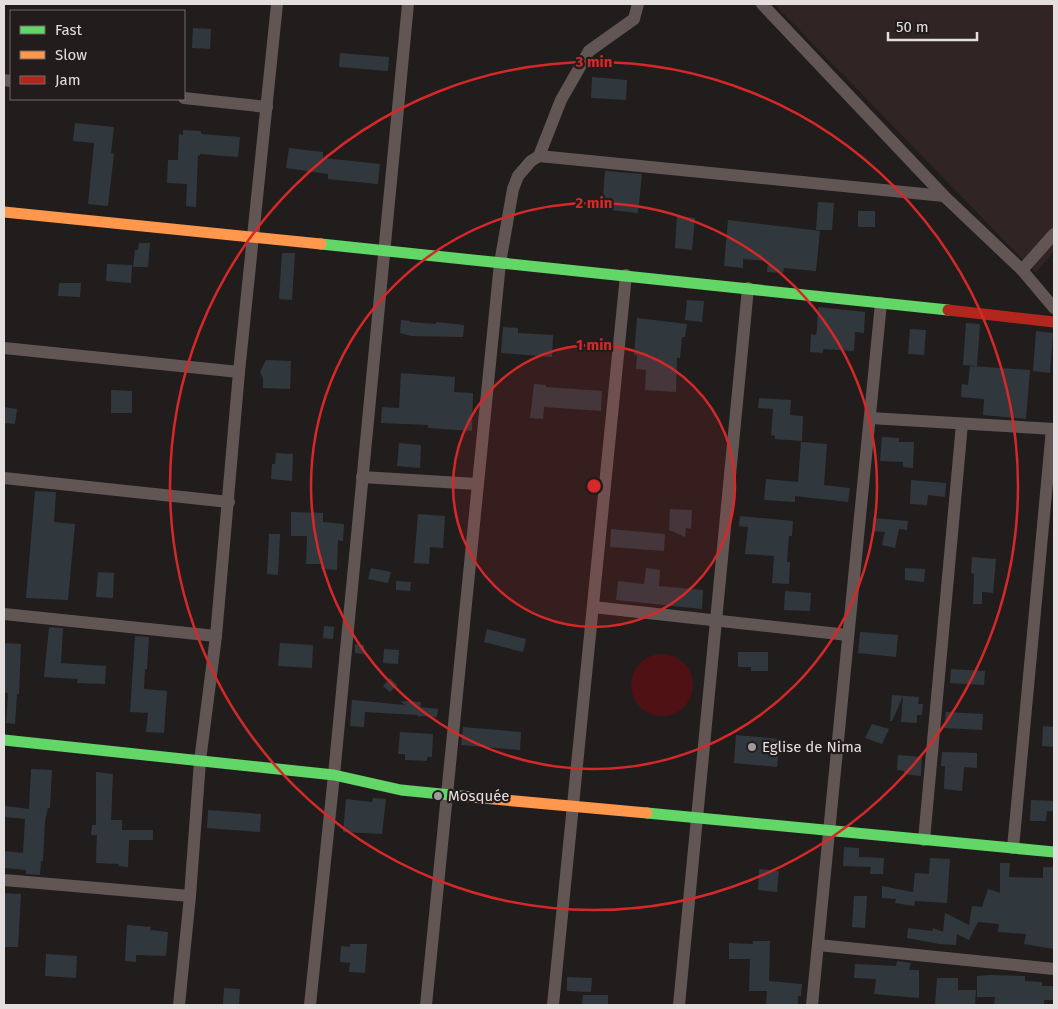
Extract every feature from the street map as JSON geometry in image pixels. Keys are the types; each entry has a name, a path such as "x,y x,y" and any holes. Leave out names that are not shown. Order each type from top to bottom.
{"street":[{"path":"179,1005 190,896 200,761 216,636 239,372 277,4"},
{"path":"310,1005 408,4"},
{"path":"426,1005 500,263 513,189 518,176 531,161 539,156 561,100 589,51 634,19 638,4"},
{"path":"762,4 944,196 1022,270 1054,308"},
{"path":"185,98 267,106"},
{"path":"539,156 944,196"},
{"path":"4,212 626,275 1054,322"},
{"path":"1022,270 1054,234"},
{"path":"553,1005 626,275"},
{"path":"679,1005 748,288"},
{"path":"812,1005 881,303"},
{"path":"4,348 239,372"},
{"path":"870,418 1053,429 1013,848"},
{"path":"924,840 962,424"},
{"path":"362,477 477,484"},
{"path":"4,478 229,502"},
{"path":"593,607 848,635"},
{"path":"4,614 216,636"},
{"path":"4,740 334,774 401,790 1054,852"},
{"path":"4,880 190,896"},
{"path":"818,945 1054,969"}],"shaded area":[{"path":"774,4 1054,4 1054,251 1036,273"},
{"path":"656,654 668,654 684,663 691,673 693,685 691,697 684,707 668,716 656,716 645,711 636,702 631,691 631,679 636,668 645,659"}],"building":[{"path":"193,28 211,29 210,49 192,48"},
{"path":"340,53 389,57 388,71 339,67"},
{"path":"592,77 627,80 626,100 591,98"},
{"path":"75,123 114,127 111,153 114,154 108,206 88,204 94,143 73,141"},
{"path":"183,130 201,131 201,134 240,137 238,157 198,155 196,207 186,206 187,184 167,183 168,160 178,160 179,134 183,135"},
{"path":"289,148 323,152 323,158 380,164 378,184 328,179 328,174 286,168"},
{"path":"605,171 642,174 638,213 602,209"},
{"path":"818,202 834,203 832,230 816,230"},
{"path":"858,211 875,211 875,227 858,227"},
{"path":"677,216 695,218 692,250 675,248"},
{"path":"728,220 820,231 816,271 784,268 783,273 767,272 768,261 743,259 743,268 724,266"},
{"path":"139,243 150,243 148,267 133,267 135,250 138,250"},
{"path":"282,253 295,253 292,300 279,299"},
{"path":"107,264 132,265 131,283 106,281"},
{"path":"59,283 81,283 80,297 58,296"},
{"path":"687,300 704,301 702,322 685,320"},
{"path":"818,307 865,312 864,333 855,332 854,351 823,349 823,353 810,352 811,334 816,335 817,330"},
{"path":"637,318 687,324 685,337 682,337 680,358 677,358 676,392 645,390 646,370 636,369 637,355 634,355"},
{"path":"401,320 464,325 463,337 411,336 400,333"},
{"path":"966,323 980,324 977,366 963,365"},
{"path":"503,327 518,328 518,333 553,335 552,357 501,353"},
{"path":"910,329 926,330 924,355 908,354"},
{"path":"1036,331 1053,333 1050,373 1033,371"},
{"path":"266,360 291,361 290,389 263,388 263,378 260,372"},
{"path":"970,366 1030,370 1026,419 983,415 984,399 961,397 962,384 968,385"},
{"path":"401,373 455,377 454,392 473,393 472,431 428,428 428,425 381,423 382,407 399,408"},
{"path":"534,384 546,385 546,387 602,391 601,411 544,407 543,419 530,418"},
{"path":"111,390 132,391 132,413 111,413"},
{"path":"759,398 791,400 790,415 803,416 802,441 775,439 775,436 771,435 773,409 758,408"},
{"path":"4,407 17,409 15,424 4,423"},
{"path":"882,437 899,438 899,442 914,442 913,468 903,467 903,462 880,461"},
{"path":"801,442 827,444 824,485 850,488 848,502 795,496 795,502 764,500 766,479 798,482"},
{"path":"399,443 421,445 420,468 397,466"},
{"path":"276,453 293,454 292,481 271,479 272,464 275,464"},
{"path":"911,480 946,483 945,497 928,495 927,505 910,504"},
{"path":"35,491 56,492 54,522 75,524 68,600 26,598"},
{"path":"670,509 692,510 691,529 686,528 685,537 669,530"},
{"path":"291,512 323,513 323,522 344,524 343,541 338,540 337,570 321,569 321,564 306,564 307,536 291,536"},
{"path":"418,514 445,516 443,548 430,547 429,564 414,563"},
{"path":"740,516 793,521 792,536 789,536 787,562 790,562 789,584 772,583 774,556 745,554 748,527 739,526"},
{"path":"873,518 908,521 907,530 899,529 895,548 882,545 885,532 872,531"},
{"path":"611,529 665,534 664,551 610,547"},
{"path":"269,534 280,534 278,575 267,574"},
{"path":"972,557 996,559 993,593 982,592 982,604 973,604 974,574 971,573"},
{"path":"371,568 391,572 388,583 368,579"},
{"path":"646,568 660,570 659,586 703,590 702,609 616,600 618,581 644,584"},
{"path":"905,568 925,569 924,582 905,580"},
{"path":"98,572 114,573 113,598 96,597"},
{"path":"396,581 411,582 410,591 396,590"},
{"path":"785,591 811,593 810,611 784,610"},
{"path":"324,626 334,627 333,639 323,638"},
{"path":"49,627 63,628 61,663 106,666 105,684 77,683 78,679 44,677"},
{"path":"487,629 526,639 523,652 484,642"},
{"path":"860,632 898,635 896,657 858,653"},
{"path":"135,636 149,637 144,689 167,691 164,733 146,732 148,713 130,712"},
{"path":"4,643 21,644 19,694 17,694 15,724 6,723 8,693 4,693"},
{"path":"280,643 313,645 312,668 278,666"},
{"path":"355,644 364,645 364,654 355,653"},
{"path":"384,649 399,650 398,664 383,663"},
{"path":"738,652 768,652 768,671 751,671 751,667 738,667"},
{"path":"951,669 985,671 984,685 950,683"},
{"path":"390,678 397,685 390,692 383,686"},
{"path":"892,695 919,697 918,704 923,704 922,715 917,715 917,723 901,722 903,696 892,721 890,721"},
{"path":"352,700 405,705 400,701 421,702 420,707 438,709 437,717 420,716 420,718 417,715 365,712 364,727 350,726"},
{"path":"946,712 983,714 982,730 944,728"},
{"path":"872,724 889,729 882,744 865,738"},
{"path":"1043,726 1054,727 1054,747 1042,746"},
{"path":"463,727 521,732 520,750 461,745"},
{"path":"400,732 433,734 432,757 427,757 427,761 405,760 405,754 398,754"},
{"path":"736,735 780,739 777,767 734,763"},
{"path":"942,752 977,753 977,768 964,767 962,791 944,789 945,766 941,766"},
{"path":"898,755 922,757 921,776 904,774 904,771 897,770"},
{"path":"31,769 52,770 50,808 48,808 45,821 43,861 41,861 40,875 26,874 26,870 4,868 4,851 23,853 25,819 4,817 5,806 29,809"},
{"path":"96,772 113,774 111,820 122,820 122,830 153,830 153,840 129,840 128,867 118,866 119,864 96,863 97,835 91,835 92,825 96,825"},
{"path":"373,798 386,799 382,834 343,832 346,799 372,802"},
{"path":"1031,800 1054,801 1054,811 1047,811 1046,821 1030,821"},
{"path":"208,810 261,814 260,832 207,828"},
{"path":"844,847 859,848 859,857 884,858 883,874 870,874 871,867 843,866"},
{"path":"930,858 950,859 947,903 915,901 914,906 895,903 896,899 882,898 882,886 913,892 915,873 929,874"},
{"path":"1000,863 1010,863 1009,877 1043,878 1043,867 1054,867 1054,949 1024,944 1026,934 998,932 999,924 978,922 969,940 957,934 956,945 907,938 908,928 932,931 933,928 943,932 945,913 969,925 972,906 982,907 988,889 1000,893"},
{"path":"759,869 779,871 777,892 758,890"},
{"path":"4,893 21,894 18,947 4,947"},
{"path":"854,896 867,896 865,928 852,927"},
{"path":"127,925 151,927 150,930 168,932 166,956 136,955 136,962 125,961"},
{"path":"753,941 770,941 769,981 802,984 801,996 798,996 798,1005 766,1005 767,991 749,991 750,959 729,959 729,943 753,944"},
{"path":"350,944 367,944 365,973 349,972 350,963 340,962 341,946 350,947"},
{"path":"46,954 77,956 76,978 45,976"},
{"path":"897,961 911,963 909,970 919,970 919,998 874,994 876,979 854,978 855,964 896,966"},
{"path":"977,976 1025,976 1025,981 1042,982 1042,986 1054,986 1054,1000 1044,1000 1044,1005 994,1005 995,997 977,997"},
{"path":"567,977 592,978 591,992 567,991"},
{"path":"937,978 958,978 958,990 976,990 975,1005 935,1004"},
{"path":"224,988 240,989 239,1005 223,1004"},
{"path":"583,995 608,995 608,1005 582,1005"}],"traffic: fast":[{"path":"321,244 948,310"},
{"path":"4,740 334,775 401,790 471,797"},
{"path":"647,813 1054,852"}],"traffic: slow":[{"path":"4,212 321,244"},
{"path":"471,797 647,813"}],"traffic: jam":[{"path":"948,310 1054,322"}],"place":[{"name":"Eglise de Nima","path":"752,747"},
{"name":"Mosquée","path":"438,796"}]}
